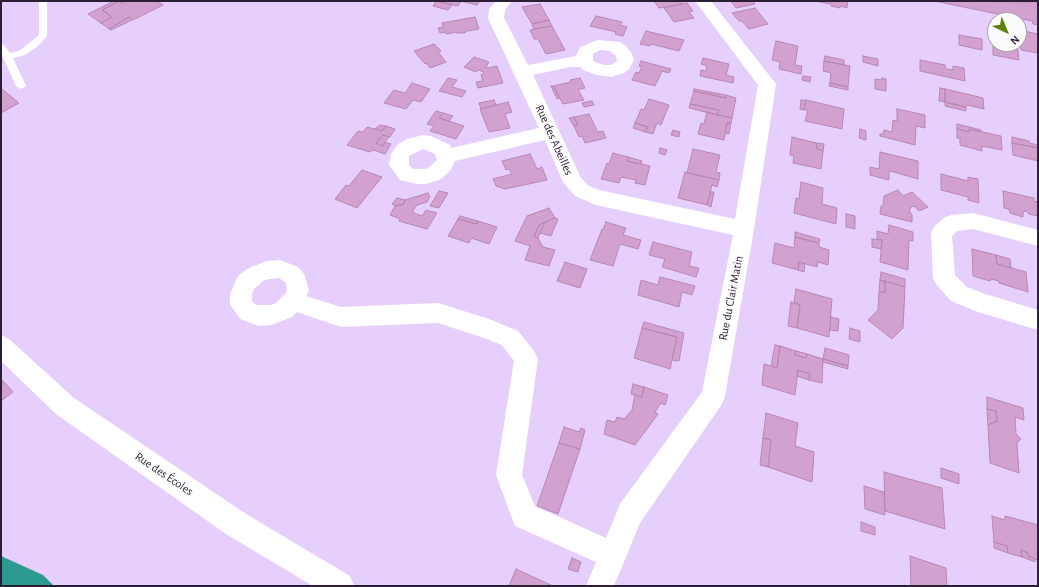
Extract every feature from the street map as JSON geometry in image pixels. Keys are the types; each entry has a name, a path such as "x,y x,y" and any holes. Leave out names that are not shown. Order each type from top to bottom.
{"street":[{"name":"Rue des Abeilles","path":"504,1 498,9 496,18 523,72 573,182 582,191 596,197 744,229"},
{"name":"Rue du Clair Matin","path":"600,586 630,514 713,396 744,229 767,84 703,1"},
{"path":"523,72 570,62 585,61"},
{"path":"446,156 550,132"},
{"path":"1038,238 973,221 952,223 941,233 944,278 959,294 978,302 1038,320"},
{"path":"293,301 341,317 438,313 489,329 510,338 526,359 509,475 525,516 613,555"},
{"name":"Rue des Écoles","path":"1,346 65,406 236,524 340,586"}],"lane":[{"path":"8,56 22,53 43,36 44,1"},
{"path":"1,47 8,56 21,86"}],"shaded area":[{"path":"1,556 43,575 54,586 1,586"}],"building":[{"path":"114,1 119,1 102,10 112,17 101,23 88,14"},
{"path":"119,1 122,3 126,1 157,1 163,5 133,20 129,17 109,29 101,23 112,17 102,10"},
{"path":"436,1 452,5 448,10 433,6"},
{"path":"437,1 461,1 458,6"},
{"path":"460,1 480,1 477,5"},
{"path":"654,1 681,1 683,4 659,8"},
{"path":"731,1 753,1 755,4 736,8"},
{"path":"815,1 848,1 847,8 840,6 840,8 831,6 831,4"},
{"path":"934,1 1038,2 1038,25 1027,20 1027,12 988,12"},
{"path":"687,3 693,11 689,12 694,18 674,22 664,8"},
{"path":"540,4 549,20 532,24 522,7"},
{"path":"755,8 768,24 749,29 732,13"},
{"path":"596,16 622,22 620,25 627,27 623,36 615,34 616,32 590,26"},
{"path":"129,17 132,20 111,30 109,29"},
{"path":"475,17 479,29 467,31 465,33 456,32 446,34 445,32 440,33 438,28 443,27 442,23"},
{"path":"549,20 552,26 534,29 532,24"},
{"path":"552,26 565,50 546,54 538,39 534,39 530,30"},
{"path":"646,31 684,40 679,51 651,44 650,46 640,44"},
{"path":"1027,32 1038,34 1038,53 1027,51"},
{"path":"959,35 982,39 982,50 959,45"},
{"path":"776,41 798,46 795,65 802,66 801,74 779,69 780,62 772,60"},
{"path":"434,44 441,51 438,52 446,62 430,68 414,51"},
{"path":"993,52 1018,52 1019,60 993,55"},
{"path":"825,56 844,60 844,65 824,61"},
{"path":"863,56 878,59 878,66 863,62"},
{"path":"474,57 489,62 486,67 488,68 497,66 503,83 478,88 476,82 483,81 481,75 484,72 478,70 476,72 464,67"},
{"path":"703,58 729,64 726,75 734,77 733,83 700,76 701,70 706,71 707,66 701,64"},
{"path":"920,60 945,65 946,69 953,70 953,66 964,68 965,81 920,71"},
{"path":"641,61 671,69 669,73 662,71 655,86 632,80 636,72 639,73 642,66 639,66"},
{"path":"824,61 850,66 848,87 830,83 831,73 823,71"},
{"path":"803,76 811,77 810,82 802,80"},
{"path":"448,78 457,80 452,87 466,91 462,97 439,91"},
{"path":"580,78 585,88 578,90 584,100 563,104 553,86 571,82 570,80"},
{"path":"882,78 886,79 886,91 875,89 875,79 882,80"},
{"path":"412,83 430,89 421,102 413,100 406,109 384,103 394,90 405,93"},
{"path":"830,83 848,87 848,90 829,86"},
{"path":"551,86 553,86 560,98 557,99"},
{"path":"940,88 945,89 945,102 939,101"},
{"path":"1,89 19,103 1,113"},
{"path":"694,89 726,95 726,98 694,91"},
{"path":"945,89 983,98 984,109 967,105 966,107 945,102"},
{"path":"694,91 726,98 726,95 736,98 732,118 717,115 719,110 690,104"},
{"path":"649,99 669,105 661,125 657,123 653,134 645,132 648,127 635,123 641,109 644,110"},
{"path":"494,100 496,105 481,109 479,103"},
{"path":"801,100 806,100 804,110 800,109"},
{"path":"806,100 844,109 842,129 805,121 808,110 804,110"},
{"path":"592,101 594,105 584,107 582,103"},
{"path":"508,102 512,112 505,114 510,128 489,132 480,109"},
{"path":"945,102 966,107 966,111 945,106"},
{"path":"690,104 719,110 717,115 689,108"},
{"path":"897,109 925,115 925,128 916,126 915,145 880,136 880,134 883,134 884,130 892,132 893,120 897,121"},
{"path":"436,111 443,113 439,118 464,126 456,139 430,131 434,126 427,124"},
{"path":"707,112 732,118 731,123 727,123 724,140 698,134 701,123 704,124"},
{"path":"443,113 453,116 449,121 439,118"},
{"path":"589,114 598,132 603,131 606,138 585,143 582,136 579,137 574,126 578,125 574,117"},
{"path":"574,117 578,125 574,126 569,118"},
{"path":"635,123 648,127 645,132 633,128"},
{"path":"727,123 731,123 729,134 725,133"},
{"path":"957,124 981,130 981,132 969,129 969,132 957,129"},
{"path":"380,125 386,126 382,131 375,129"},
{"path":"386,126 395,129 390,137 383,135 376,143 383,146 385,142 391,144 385,154 373,150 370,152 347,145 358,131 363,132 367,127 382,131"},
{"path":"860,129 866,131 866,140 859,138"},
{"path":"957,129 969,132 969,129 1001,136 1002,150 982,146 982,151 960,145 960,138 957,138"},
{"path":"673,130 680,132 679,137 671,135"},
{"path":"383,135 389,137 383,146 376,143"},
{"path":"792,137 816,143 817,149 823,151 821,169 793,163 794,156 790,155"},
{"path":"1012,137 1029,141 1029,143 1038,145 1038,148 1012,143"},
{"path":"816,143 824,144 823,151 817,149"},
{"path":"1012,143 1038,148 1038,161 1013,155"},
{"path":"660,148 667,150 665,155 659,153"},
{"path":"693,149 720,155 716,172 720,173 719,180 687,173"},
{"path":"880,152 918,161 918,179 890,171 889,180 870,175 870,167 879,169"},
{"path":"613,153 628,157 627,161 650,166 645,185 635,183 636,180 621,177 619,183 601,179 607,163 609,164"},
{"path":"530,154 537,169 542,167 547,180 505,189 496,186 493,179 512,174 509,169 506,170 502,161"},
{"path":"628,157 642,161 641,164 627,161"},
{"path":"362,170 382,177 357,208 335,199 346,185 349,186"},
{"path":"685,172 719,180 717,187 712,185 707,205 678,198"},
{"path":"941,174 968,181 968,177 978,179 979,203 968,200 968,197 941,190"},
{"path":"801,182 823,188 822,204 837,208 836,224 794,213 796,198 799,199"},
{"path":"898,190 903,196 912,192 928,207 919,211 914,206 910,208 912,222 880,214 884,196"},
{"path":"439,191 448,193 439,208 430,206"},
{"path":"1003,191 1034,198 1034,201 1038,202 1038,216 1029,214 1026,211 1023,212 1023,217 1010,213 1009,209 1004,208"},
{"path":"711,192 714,192 711,207 707,205"},
{"path":"428,193 430,197 427,202 417,205 412,212 422,216 426,210 437,213 427,229 399,221 400,219 390,215 395,206 404,204 405,200"},
{"path":"397,198 405,200 404,204 395,206 392,204"},
{"path":"549,208 555,218 539,225 534,237 538,238 543,247 555,250 549,266 525,260 530,246 515,241 527,216"},
{"path":"846,214 855,216 855,229 846,227"},
{"path":"460,216 478,221 477,224 458,219"},
{"path":"555,218 558,219 551,236 540,233 545,222"},
{"path":"458,219 477,224 478,221 497,227 489,244 471,238 469,243 448,236"},
{"path":"545,222 538,238 534,237 539,225"},
{"path":"606,222 626,228 623,235 641,240 638,249 620,244 613,266 590,260"},
{"path":"889,225 913,232 913,241 909,240 908,270 880,262 882,240 877,239 877,231 888,234"},
{"path":"795,232 820,239 819,243 795,237"},
{"path":"795,237 819,243 819,247 829,250 828,265 818,262 817,267 799,262 798,270 772,263 775,243 794,248"},
{"path":"872,239 882,240 881,249 872,247"},
{"path":"653,242 692,252 689,266 699,268 696,277 662,267 665,259 649,255"},
{"path":"972,249 996,255 997,264 1026,272 1028,292 999,283 999,281 991,279 990,281 973,276"},
{"path":"996,255 1010,259 1011,268 997,264"},
{"path":"565,262 587,269 580,288 557,281"},
{"path":"799,262 805,264 804,272 798,270"},
{"path":"881,272 905,279 905,287 880,280"},
{"path":"660,277 695,286 692,295 682,292 679,307 638,295 641,280 658,285"},
{"path":"880,280 885,281 885,293 879,291"},
{"path":"885,281 905,287 903,328 892,339 868,320 878,310 879,291 885,293"},
{"path":"796,289 832,299 829,337 797,328 800,305 794,303"},
{"path":"791,302 800,305 797,328 788,326"},
{"path":"831,317 839,319 838,331 830,330"},
{"path":"644,322 684,333 679,361 672,360 677,337 642,328"},
{"path":"642,328 677,337 670,369 634,358"},
{"path":"850,328 860,331 860,342 849,339"},
{"path":"775,345 780,346 777,368 771,366"},
{"path":"780,346 796,351 795,355 806,358 807,354 823,359 822,383 809,380 810,374 798,370 795,395 762,385 764,364 777,368"},
{"path":"825,348 849,355 848,366 823,359"},
{"path":"796,351 807,354 806,358 795,355"},
{"path":"823,359 848,366 848,369 823,362"},
{"path":"798,370 810,374 809,380 797,376"},
{"path":"3,381 13,392 1,401 1,383"},
{"path":"633,384 644,387 642,397 631,394"},
{"path":"644,387 668,395 665,405 661,403 655,412 658,414 635,445 604,434 607,420 615,422 617,417 624,419 632,410 635,395 642,397"},
{"path":"987,397 1023,408 1024,420 1015,417 1016,434 1021,439 1017,443 1019,473 990,463 988,425 997,421 996,411 987,409"},
{"path":"987,409 996,411 997,421 988,425"},
{"path":"766,413 798,423 795,446 814,452 812,482 768,467 771,440 763,438"},
{"path":"564,427 579,432 581,428 585,430 580,449 559,443"},
{"path":"763,438 771,440 768,467 760,465"},
{"path":"559,443 580,449 558,514 537,506"},
{"path":"941,468 959,474 959,484 941,478"},
{"path":"884,472 942,488 945,529 885,511"},
{"path":"864,486 884,492 885,515 865,509"},
{"path":"992,516 1005,520 1005,516 1038,525 1038,560 1028,556 1028,553 1021,550 1022,557 1008,553 1007,546 994,542"},
{"path":"861,522 875,527 875,535 861,531"},
{"path":"994,542 1007,546 1008,553 994,548"},
{"path":"1021,550 1028,553 1028,556 1035,559 1035,562 1022,557"},
{"path":"910,556 946,568 947,586 911,586"},
{"path":"572,558 581,562 578,572 568,569"},
{"path":"516,569 553,586 509,586"}]}
